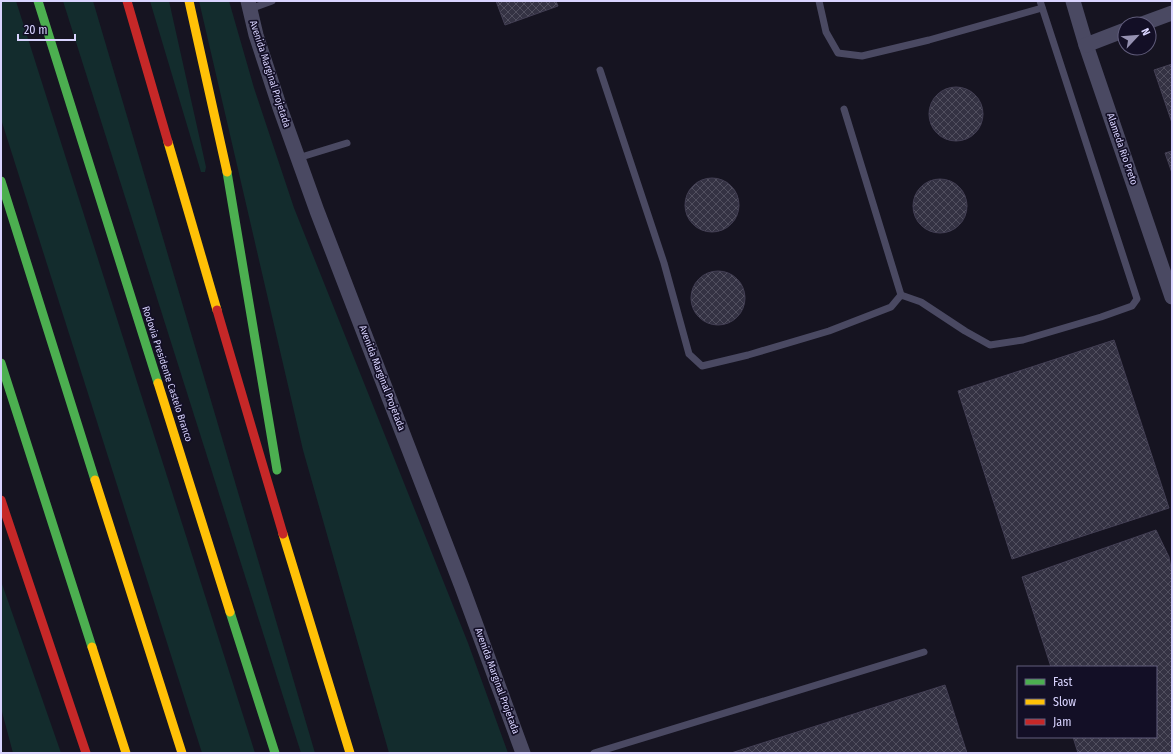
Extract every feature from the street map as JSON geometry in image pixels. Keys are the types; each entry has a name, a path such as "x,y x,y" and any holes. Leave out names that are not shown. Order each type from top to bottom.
{"highway":[{"name":"Rodovia Presidente Castelo Branco","path":"38,1 275,753"},
{"path":"127,1 293,568 350,753"},
{"path":"189,1 230,187 279,482"},
{"path":"1,181 63,382 182,753"},
{"path":"1,362 126,753"},
{"path":"281,498 293,568"},
{"path":"1,500 86,753"}],"street":[{"name":"Alameda Rio Preto","path":"1073,1 1086,45 1172,297"},
{"name":"Avenida Marginal Projetada","path":"249,5 256,35 280,108 317,211 462,587 523,753"},
{"path":"1157,18 1172,13"},
{"path":"1086,45 1117,33"}],"lane":[{"path":"249,5 272,1"},
{"path":"819,1 826,32 838,52 862,56 929,40 1041,4 1137,299 1132,306 1102,316 1023,340 990,345 965,331 921,302 901,295"},
{"path":"600,70 664,263 689,354 702,366 748,355 829,331 891,307 901,295"},
{"path":"844,109 901,295"},
{"path":"298,158 347,143"},
{"path":"594,753 924,652"}],"green space":[{"path":"1,1 16,1 255,753 202,753 1,119"},
{"path":"63,1 93,1 315,753 301,753"},
{"path":"150,1 169,1 206,167 205,172 201,172"},
{"path":"199,1 229,1 254,88 294,208 468,643 508,753 389,753 303,450"},
{"path":"1,581 61,753 13,753 1,708"}],"building":[{"path":"496,1 556,1 558,6 505,25"},
{"path":"1172,64 1172,123 1154,70"},
{"path":"956,87 966,89 975,95 981,104 983,114 981,124 975,133 966,139 956,141 946,139 937,133 931,124 929,114 931,104 937,95 946,89"},
{"path":"1172,151 1172,173 1165,153"},
{"path":"712,178 722,180 731,186 737,195 739,205 737,215 731,224 722,230 712,232 702,230 693,224 687,215 685,205 687,195 693,186 702,180"},
{"path":"940,179 950,181 959,187 965,196 967,206 965,216 959,225 950,231 940,233 930,231 921,225 915,216 913,206 915,196 921,187 930,181"},
{"path":"718,271 728,273 737,279 743,288 745,298 743,308 737,317 728,323 718,325 708,323 699,317 693,308 691,298 693,288 699,279 708,273"},
{"path":"1114,340 1169,508 1012,559 958,391"},
{"path":"1156,530 1169,557 1172,574 1172,753 1078,753 1073,738 1157,738 1157,666 1051,666 1022,577"},
{"path":"945,685 967,753 731,753"}],"traffic: fast":[{"path":"38,1 158,383"},
{"path":"227,172 277,470"},
{"path":"1,181 95,480"},
{"path":"1,363 92,647"},
{"path":"230,612 275,753"}],"traffic: slow":[{"path":"189,1 227,172"},
{"path":"168,142 217,310"},
{"path":"158,383 230,612"},
{"path":"95,480 182,753"},
{"path":"283,534 350,753"},
{"path":"92,647 126,753"}],"traffic: jam":[{"path":"127,1 168,142"},
{"path":"217,310 283,534"},
{"path":"1,500 86,753"}]}
